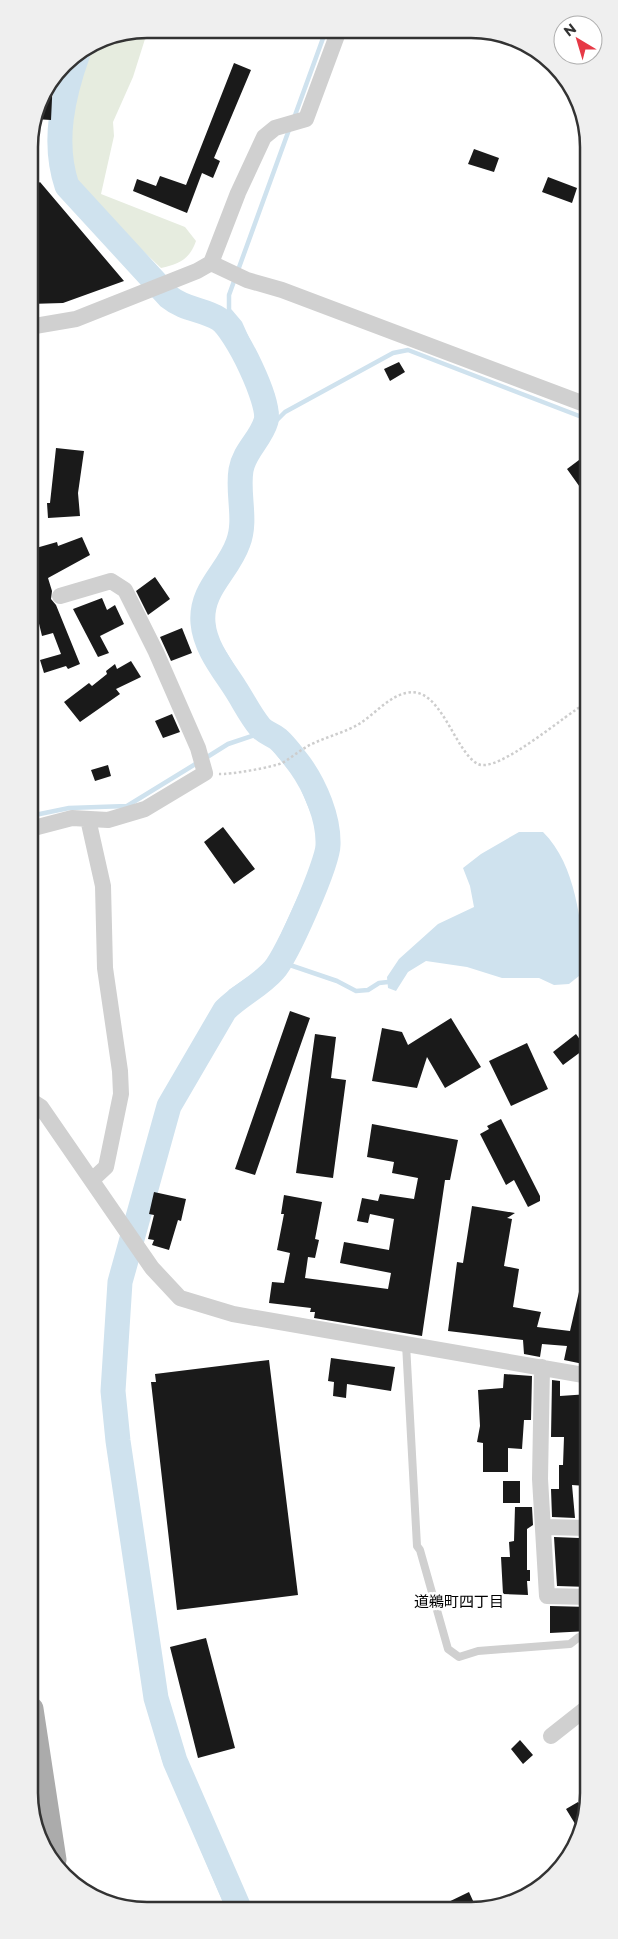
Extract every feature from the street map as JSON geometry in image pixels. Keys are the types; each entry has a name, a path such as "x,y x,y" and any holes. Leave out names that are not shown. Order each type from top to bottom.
{"main road":[{"path":"38,1755 52,1847"}],"street":[{"path":"38,325 76,319 180,278 211,263 264,137 275,128 306,119 337,38"},
{"path":"211,263 237,276 282,290 580,402"},
{"path":"38,827 72,818 108,820 145,808 205,771 199,751 156,652 125,590 111,581 60,596"},
{"path":"88,819 103,886 105,968 120,1071 121,1094 106,1167 100,1175 92,1180"},
{"path":"38,1105 152,1268 180,1298 233,1314 580,1374"},
{"path":"542,1367 540,1479 547,1596 580,1597"},
{"path":"543,1527 580,1528"},
{"path":"551,1736 580,1713"}],"lane":[{"path":"406,1344 417,1546 420,1550 448,1649 459,1657 478,1651 570,1644 580,1638"}],"path":[{"path":"205,771 228,774 284,762 298,751 358,725 394,698 408,692 424,695 438,709 466,753 478,764 488,766 505,758 580,707"}],"shaded area":[{"path":"139,38 145,39 133,77 113,122 114,136 101,194 185,227 196,241 191,252 183,260 173,265 161,268 79,190 70,177 69,151 71,131 82,69 86,56 92,52 111,43"}],"water":[{"path":"519,832 543,832 563,861 575,895 580,919 580,975 569,984 554,985 539,978 502,978 467,967 426,961 408,972 396,991 388,988 387,977 399,959 438,924 474,907 470,886 463,868 481,854"}],"building":[{"path":"234,63 251,70 214,158 220,161 213,178 202,173 187,213 133,191 137,179 156,186 160,176 186,185"},
{"path":"52,92 51,120 41,119"},
{"path":"474,149 499,158 494,172 468,164"},
{"path":"548,177 577,188 572,203 542,192"},
{"path":"40,182 124,281 63,303 38,304 38,183"},
{"path":"399,362 405,372 390,381 384,369"},
{"path":"56,448 84,451 78,493 80,516 48,518 47,503 50,503"},
{"path":"580,459 580,487 567,469"},
{"path":"82,537 90,555 48,578 52,591 51,599 56,605 80,664 68,669 66,666 44,673 40,660 61,654 53,633 42,636 38,619 38,547 57,542 58,546"},
{"path":"155,577 170,599 148,615 136,591"},
{"path":"102,598 107,610 115,605 124,624 100,636 109,653 98,657 73,609"},
{"path":"182,628 192,653 171,661 160,637"},
{"path":"131,661 141,677 116,689 120,694 80,722 64,702 89,683 92,686 107,674 106,671 115,664 117,669"},
{"path":"172,714 180,732 163,738 155,721"},
{"path":"108,765 111,776 95,781 91,770"},
{"path":"223,827 255,869 234,884 204,842"},
{"path":"290,1011 310,1018 255,1175 235,1169"},
{"path":"451,1018 481,1067 445,1088 427,1057 417,1088 372,1081 382,1028 402,1032 408,1045"},
{"path":"315,1034 336,1037 331,1078 346,1080 333,1178 296,1173"},
{"path":"576,1034 580,1040 580,1052 563,1065 553,1052"},
{"path":"527,1043 548,1089 511,1106 489,1061"},
{"path":"501,1119 540,1196 540,1201 528,1207 514,1180 506,1185 480,1134 489,1129 487,1126"},
{"path":"372,1124 458,1140 450,1180 445,1180 422,1336 314,1318 315,1312 310,1312 311,1308 269,1303 272,1282 284,1283 290,1253 277,1250 284,1214 281,1214 284,1195 322,1202 315,1239 319,1240 315,1258 308,1257 305,1278 388,1289 391,1273 340,1263 344,1242 389,1250 394,1219 370,1214 368,1223 357,1221 362,1198 378,1201 380,1194 414,1199 418,1178 392,1173 394,1162 367,1157"},
{"path":"154,1192 186,1199 181,1221 178,1220 169,1250 152,1245 154,1240 148,1239 154,1215 149,1214"},
{"path":"472,1206 515,1213 507,1218 512,1219 504,1266 519,1269 513,1307 541,1312 537,1327 570,1331 580,1287 580,1363 564,1360 567,1346 542,1344 540,1357 524,1354 523,1340 448,1331 457,1262 463,1263"},
{"path":"331,1358 395,1367 391,1391 347,1384 346,1398 333,1396 334,1382 328,1381"},
{"path":"269,1360 298,1595 177,1610 151,1382 156,1382 155,1374"},
{"path":"504,1374 532,1376 531,1420 524,1420 522,1449 508,1448 508,1472 483,1472 483,1443 477,1442 480,1426 478,1390 503,1388"},
{"path":"552,1380 560,1381 560,1396 580,1395 580,1486 572,1485 575,1518 552,1517 551,1489 559,1489 559,1465 563,1465 564,1437 551,1437"},
{"path":"503,1481 520,1481 520,1503 503,1503"},
{"path":"515,1507 532,1507 533,1525 527,1529 527,1570 530,1570 530,1581 527,1581 528,1595 503,1594 501,1557 510,1557 509,1542 514,1541"},
{"path":"554,1537 579,1538 580,1587 557,1586"},
{"path":"550,1606 580,1607 580,1631 550,1633"},
{"path":"206,1638 235,1748 198,1758 170,1647"},
{"path":"520,1740 533,1755 523,1764 511,1749"},
{"path":"578,1802 580,1805 576,1825 566,1809"},
{"path":"469,1892 473,1902 472,1902 448,1902"}],"waterway":[{"path":"294,118 323,38"},
{"path":"75,64 61,119 60,153 67,186 169,297 181,305 219,319 226,326 243,351 263,399 266,421 245,457 241,470 241,534 234,553 210,590 206,600 203,611 204,632 215,657 253,718 262,729 284,744 306,773 324,813 328,835 326,855 314,889 297,929 280,961 268,976 225,1010 169,1106 120,1282 113,1391 118,1441 156,1698 175,1761 236,1902"},
{"path":"261,713 215,638 212,626 212,610 216,595 241,558 249,539 250,469 256,456 271,434 276,412 272,394 240,323 229,310 229,295 290,127"},
{"path":"274,423 285,412 393,353 408,350 580,416"},
{"path":"204,759 228,744 264,732"},
{"path":"127,1223 162,1102 209,1018 231,991 265,968 272,959 312,871 318,853 318,825 299,779 272,746"},
{"path":"38,814 69,808 127,806 197,763"},
{"path":"281,962 337,981 356,991 368,990 379,983 388,982"},
{"path":"123,1235 112,1277 104,1386 113,1466 148,1699 164,1759 225,1902"}],"district":[{"name":"道鵜町四丁目","path":"459,1601"}]}
